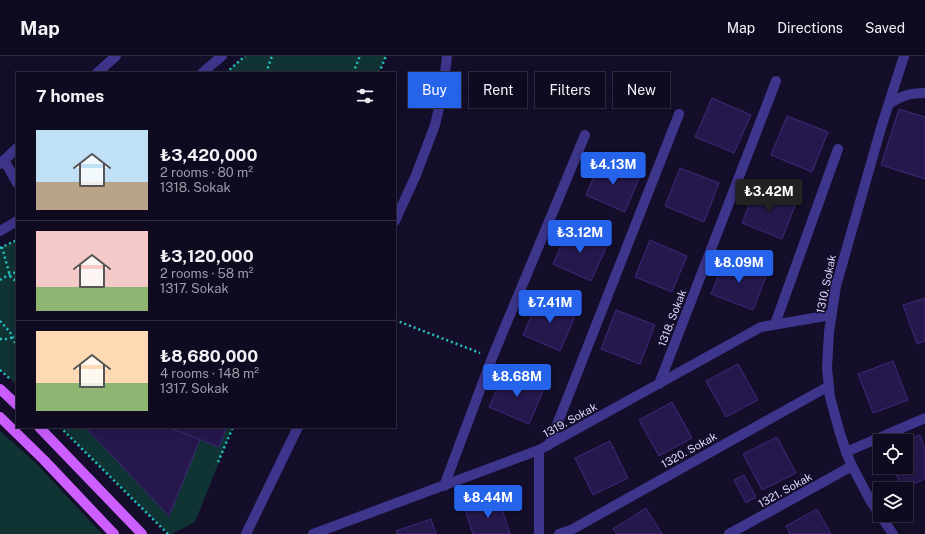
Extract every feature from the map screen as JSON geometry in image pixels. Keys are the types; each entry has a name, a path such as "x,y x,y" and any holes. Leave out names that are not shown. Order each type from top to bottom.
{"main road":[{"path":"0,389 16,404"},
{"path":"0,417 44,460 114,534"},
{"path":"40,428 142,534"}],"street":[{"path":"98,72 116,56"},
{"path":"203,72 222,56"},
{"path":"396,219 416,175 435,125 443,91 447,56"},
{"name":"1310. Sokak","path":"873,504 846,452 830,397 827,368 829,332 836,286 881,128 904,56"},
{"name":"1318. Sokak","path":"659,384 776,82"},
{"path":"889,104 899,97 917,93 925,93"},
{"path":"548,445 679,114"},
{"path":"444,486 492,358 585,135"},
{"path":"16,149 2,162 16,182"},
{"path":"775,324 838,149"},
{"path":"0,231 16,222"},
{"name":"1319. Sokak","path":"313,534 539,450 761,327 831,315"},
{"name":"1320. Sokak","path":"559,534 571,530 829,386"},
{"path":"846,452 925,418"},
{"path":"247,534 298,428"},
{"path":"539,450 539,534"},
{"name":"1321. Sokak","path":"729,534 852,466"},
{"name":"1310. Sokak","path":"885,522 893,534"}],"path":[{"path":"227,72 245,56"},
{"path":"266,72 272,56"},
{"path":"353,72 360,56"},
{"path":"379,72 386,56"},
{"path":"16,240 1,248 10,276 16,281"},
{"path":"0,280 16,272"},
{"path":"396,320 492,358"},
{"path":"0,321 10,332 16,345"},
{"path":"0,339 16,336"},
{"path":"61,428 168,534"},
{"path":"218,462 233,428"}],"green space":[{"path":"245,56 386,56 379,72 226,72"},
{"path":"16,240 16,384 0,370 0,248"},
{"path":"61,428 233,428 195,522 172,534 168,534"},
{"path":"0,431 36,463 102,534 0,534"}],"building":[{"path":"712,98 751,115 734,153 695,137"},
{"path":"899,109 925,117 925,179 881,165"},
{"path":"787,116 828,132 812,172 771,155"},
{"path":"601,160 640,176 625,212 586,195"},
{"path":"680,168 719,183 704,222 665,206"},
{"path":"756,187 796,203 782,239 742,223"},
{"path":"569,227 608,244 591,281 553,264"},
{"path":"650,240 687,256 672,292 635,277"},
{"path":"726,258 767,274 753,310 711,294"},
{"path":"539,298 576,314 560,351 523,335"},
{"path":"925,298 925,341 917,344 903,305"},
{"path":"616,310 655,325 640,364 601,349"},
{"path":"893,361 908,400 873,413 858,374"},
{"path":"738,364 758,400 726,417 706,381"},
{"path":"505,372 544,389 529,424 489,407"},
{"path":"672,402 692,438 659,456 639,420"},
{"path":"86,428 171,428 200,439 169,516"},
{"path":"171,428 227,428 219,447"},
{"path":"920,435 925,449 925,479 913,484 913,482 899,482 896,474 913,474 913,438"},
{"path":"777,437 796,473 762,490 743,454"},
{"path":"610,441 628,478 593,495 575,458"},
{"path":"744,475 756,497 746,503 734,480"},
{"path":"499,499 510,534 473,534 465,510"},
{"path":"646,508 662,534 617,534 613,529"},
{"path":"817,509 831,534 790,534 786,526"},
{"path":"431,519 436,534 397,534 396,531"}]}
